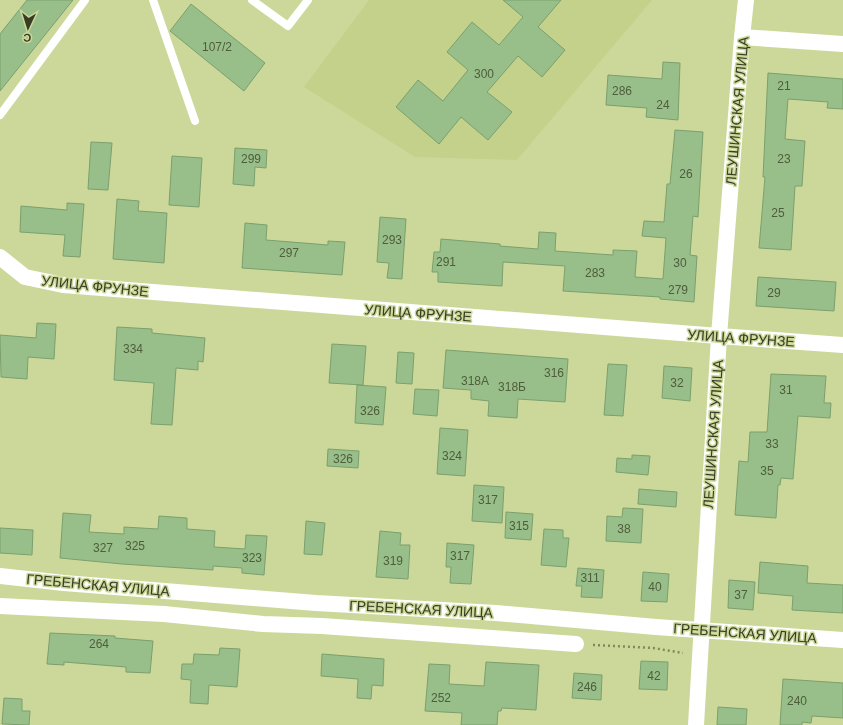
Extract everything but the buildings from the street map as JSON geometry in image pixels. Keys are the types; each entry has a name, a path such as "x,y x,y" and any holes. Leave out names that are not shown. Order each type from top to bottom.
{"street":[{"name":"ЛЕУШИНСКАЯ УЛИЦА","path":"696,725 719,336 746,0"},
{"path":"742,37 843,44"},
{"name":"УЛИЦА ФРУНЗЕ","path":"0,257 25,277 63,285 719,336 843,344"},
{"name":"ГРЕБЕНСКАЯ УЛИЦА","path":"0,576 64,583 316,603 496,613 843,640"},
{"name":"ГРЕБЕНСКАЯ УЛИЦА","path":"0,606 164,614 263,624 322,626 576,644"}],"lane":[{"path":"0,115 86,0"},
{"path":"153,0 195,121"},
{"path":"252,0 288,26 308,0"}],"path":[{"path":"576,644 653,648 700,656"}],"shaded area":[{"path":"369,0 652,0 517,160 415,157 304,87"}]}
